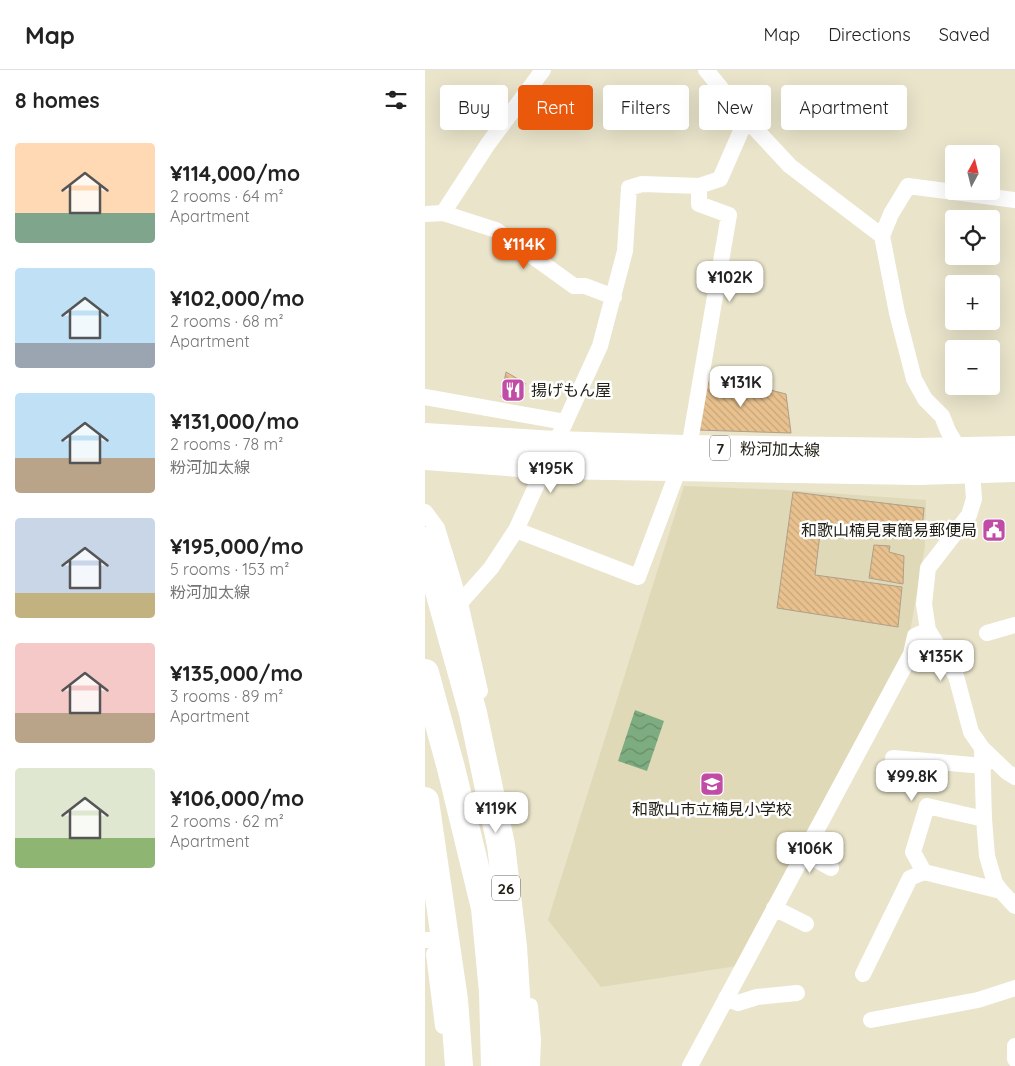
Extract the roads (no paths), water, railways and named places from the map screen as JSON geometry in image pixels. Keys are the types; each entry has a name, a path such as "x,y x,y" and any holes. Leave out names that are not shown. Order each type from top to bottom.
{"highway":[{"name":"26","path":"425,541 473,714 501,844 513,947 517,1066"},
{"name":"26","path":"425,673 451,768 485,908 493,992 495,1066"},
{"name":"26","path":"451,768 471,916 481,1043 481,1066"},
{"path":"425,801 454,1000 459,1066"}],"main road":[{"name":"粉河加太線","path":"425,436 556,444 681,458 919,451 1015,469"},
{"name":"粉河加太線","path":"425,458 556,444"},
{"name":"粉河加太線","path":"966,461 1015,449"}],"street":[{"path":"443,213 488,144 543,70"},
{"path":"706,70 718,85"},
{"path":"460,603 491,568 517,530 600,346 625,251 629,188 642,184 699,186 720,179 742,130"},
{"path":"756,130 790,166 882,236"},
{"path":"517,530 638,577 681,458 691,436 729,215 699,204 699,186"},
{"path":"1015,200 908,186 891,214 882,236 897,313 914,379 925,399 942,416 966,461 974,499 969,515 928,568 923,604 928,630 956,676 971,732 982,748 1007,772 1015,777"},
{"path":"425,214 443,213 496,230 574,286 585,286 614,297"},
{"path":"425,397 556,444"},
{"path":"425,512 437,528 460,603 515,852 533,1040 532,1066"},
{"path":"987,632 1015,625"},
{"path":"689,1066 911,654 915,636 928,630"},
{"path":"982,748 987,856 995,883 1015,906"},
{"path":"893,758 984,766"},
{"path":"924,872 913,852 927,806 984,819"},
{"path":"804,853 831,868"},
{"path":"863,974 910,878 924,872 1001,892"},
{"path":"425,896 428,940 441,1009 446,1066"},
{"path":"774,908 806,924"},
{"path":"871,1020 978,1000 1015,988"},
{"path":"726,998 739,1003 757,996 797,993"},
{"path":"1015,1046 1015,1059"}],"water":[{"path":"635,710 664,721 647,771 618,761"}],"place":[{"name":"揚げもん屋","path":"513,390"},
{"name":"和歌山楠見東簡易郵便局","path":"994,530"},
{"name":"和歌山市立楠見小学校","path":"712,784"}]}
